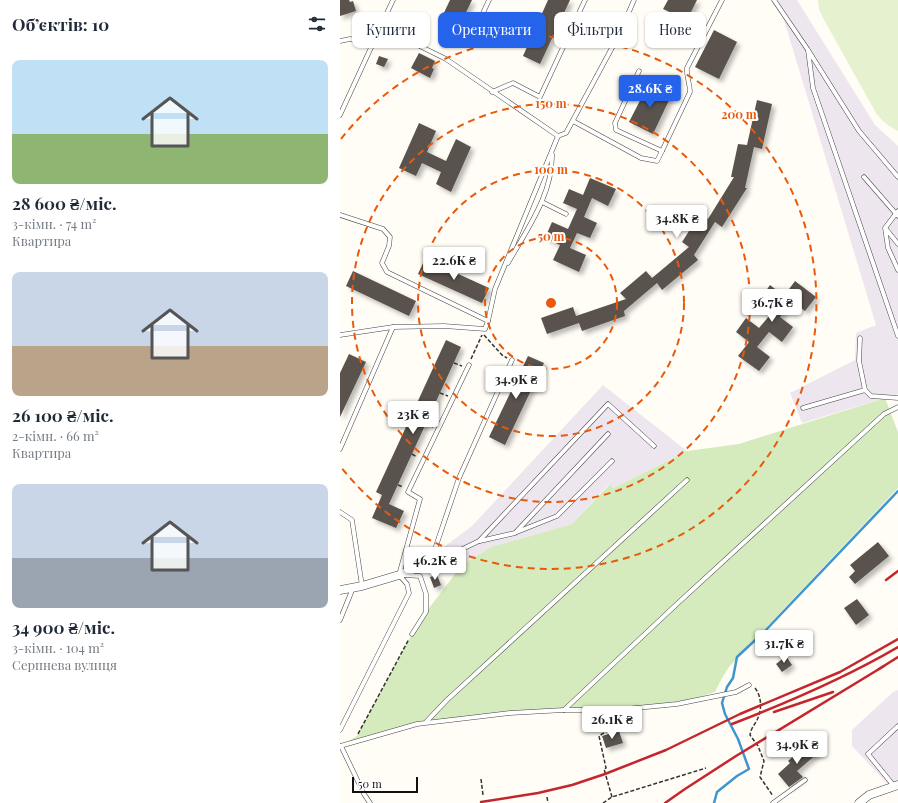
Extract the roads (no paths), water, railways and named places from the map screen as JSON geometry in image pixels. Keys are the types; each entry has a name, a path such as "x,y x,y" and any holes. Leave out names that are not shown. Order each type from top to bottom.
{"street":[{"path":"340,590 362,586 399,575 450,555"},
{"path":"859,803 869,795 896,786"}],"lane":[{"path":"387,12 392,0"},
{"path":"483,12 489,0"},
{"path":"492,92 513,83 540,97 585,0"},
{"path":"340,335 392,327 444,326 485,330 495,289 551,151 558,136 566,133 573,121 620,33 634,0"},
{"path":"573,121 642,158 657,160 690,92 690,86 686,74 687,68 722,0"},
{"path":"774,0 808,50 859,131 898,177"},
{"path":"340,41 352,39"},
{"path":"340,115 370,48"},
{"path":"423,48 446,59 558,136"},
{"path":"808,50 813,88 898,336"},
{"path":"639,71 615,123 616,130 662,151"},
{"path":"499,279 542,202 552,164 551,151"},
{"path":"864,177 897,213 885,228 888,248 898,270"},
{"path":"542,202 566,214"},
{"path":"340,215 383,229 390,237 390,246 382,263 386,272 488,321"},
{"path":"885,228 898,244"},
{"path":"340,449 392,327"},
{"path":"860,338 859,361 865,390 871,396 898,398"},
{"path":"434,561 436,546 459,478 512,360"},
{"path":"399,575 420,499 408,492 469,365"},
{"path":"803,408 865,390"},
{"path":"479,541 608,404 654,446"},
{"path":"564,710 884,414 898,407"},
{"path":"515,533 608,434"},
{"path":"450,555 479,541 515,533 557,516 612,461"},
{"path":"426,723 447,700 687,480"},
{"path":"340,512 352,520 362,586"},
{"path":"399,575 420,576 426,594 426,612 412,634"},
{"path":"340,730 409,593 407,584 399,575"},
{"path":"340,620 353,587"},
{"path":"370,803 364,794 341,746 417,724 510,713 564,710 616,710 677,704 736,692 749,685"},
{"path":"896,786 868,754 898,726"},
{"path":"774,802 805,780"}],"waterway":[{"path":"714,803 717,792 737,776 749,769 738,739 725,714 722,703 727,687 733,678 737,657 764,632 898,491"}],"railway":[{"path":"886,580 898,571"},
{"path":"481,802 538,793 572,785 605,774 666,750 740,714 840,672 898,639"},
{"path":"732,724 816,689 858,669 898,647"},
{"path":"879,669 898,657"},
{"path":"665,803 736,756 884,666"},
{"path":"774,712 833,692"}]}
